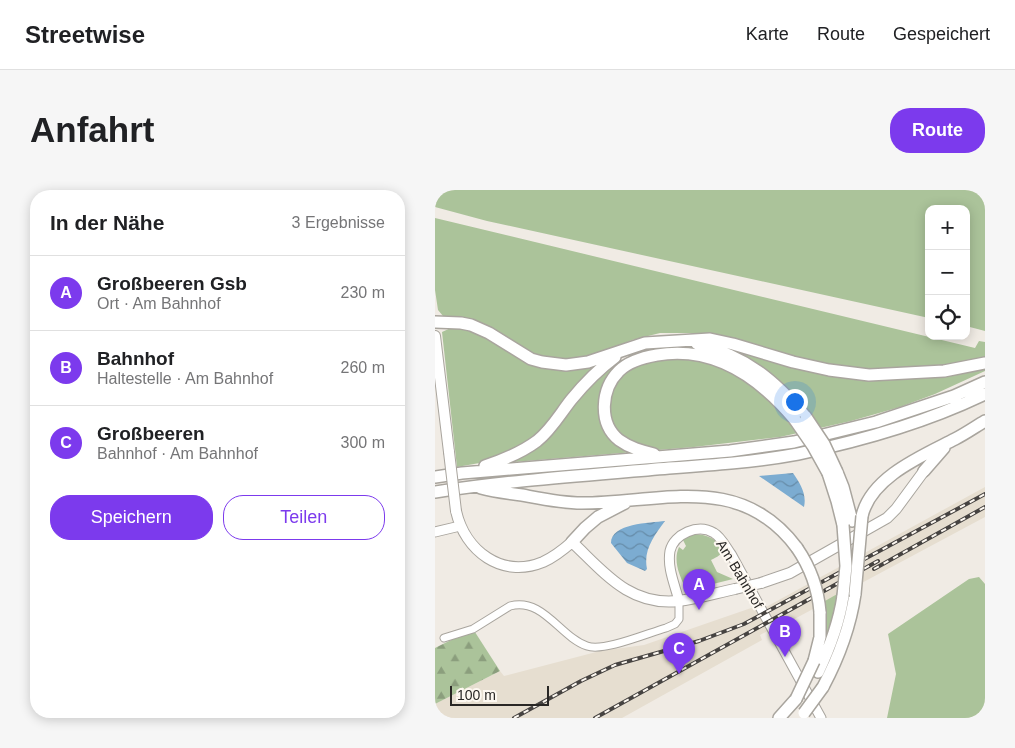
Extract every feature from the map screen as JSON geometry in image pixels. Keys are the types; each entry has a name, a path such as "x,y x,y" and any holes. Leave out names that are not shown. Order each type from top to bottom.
{"highway":[{"path":"435,322 461,323 480,328 531,358 554,364 579,364 621,353 645,344 664,341 688,342 710,339 793,362 829,370 869,375 944,371 985,362"},
{"path":"688,342 724,352 751,365 768,377 786,394 800,419"},
{"path":"666,456 643,452 617,438 608,426 604,408 606,393 620,370 648,356 667,353 689,352 709,356 729,364 760,384 800,419 824,444 833,472 843,487 858,550 855,594 852,615 843,643 823,687 801,715"},
{"path":"462,473 501,461 536,442 551,427 572,399 594,375 621,353"},
{"path":"435,477 462,473 730,451 793,442 876,422 954,396 985,382"},
{"path":"435,492 475,486 731,464 797,454 879,434 957,407 985,394"},
{"path":"779,718 796,699 835,634 841,613 852,521 885,480 932,450 985,421"},
{"path":"924,471 937,455 955,439"},
{"path":"475,486 501,493 557,502 626,502 696,496 732,501 753,510 786,535 797,548 812,576 820,612 820,637 816,666"},
{"path":"572,542 598,517 620,507 626,502"}],"main road":[{"path":"435,336 456,511 460,526 470,543 495,562 512,566 529,566 544,562 572,542 607,576 630,593 654,601 679,601 761,583 790,573 887,518 896,509 924,471"}],"street":[{"path":"435,532 460,526"},
{"name":"Am Bahnhof","path":"444,638 473,629 510,606 517,604 524,604 542,613 573,639 588,646 600,647 615,644 666,628 675,624 679,619 679,601 669,565 670,550 676,540 686,532 703,529 714,532 731,554 821,718"}],"shaded area":[{"path":"985,487 985,517 785,624 784,622 760,635 762,640 622,718 435,718 435,704 500,671 504,676 600,651 644,645 754,607 757,613"}],"green space":[{"path":"435,190 985,190 985,331 970,327 970,205 925,205 925,317 487,221 435,207"},
{"path":"435,218 925,336 925,340 942,340 975,348 979,341 985,342 985,358 951,366 898,371 851,369 799,360 723,339 689,333 660,333 632,340 580,361 553,360 534,355 474,322 443,316 438,310 435,290"},
{"path":"453,327 473,330 526,361 620,362 635,366 669,356 701,359 734,371 746,353 849,376 985,365 985,371 935,394 900,407 851,421 780,437 694,447 514,462 503,457 457,467 442,332"},
{"path":"691,534 708,536 722,545 720,555 711,560 717,572 733,579 693,589 685,587 679,572 677,552 679,547 683,550 686,546 683,540"},
{"path":"979,577 985,584 985,718 887,718 896,674 888,634 969,579"},
{"path":"839,593 831,634 821,652 825,601"},
{"path":"473,629 500,671 435,704 435,648"}],"water":[{"path":"793,473 804,493 804,507 759,476"},
{"path":"665,521 648,549 647,569 645,571 627,563 611,543 617,531 624,528 632,525"}],"railway":[{"path":"514,718 581,681 615,665 699,641 744,624 985,494"},
{"path":"874,569 985,507"},
{"path":"595,718 878,561"}],"place":[{"name":"Großbeeren Gsb","path":"699,610"},
{"name":"Bahnhof","path":"785,657"},
{"name":"Großbeeren","path":"679,674"}]}
